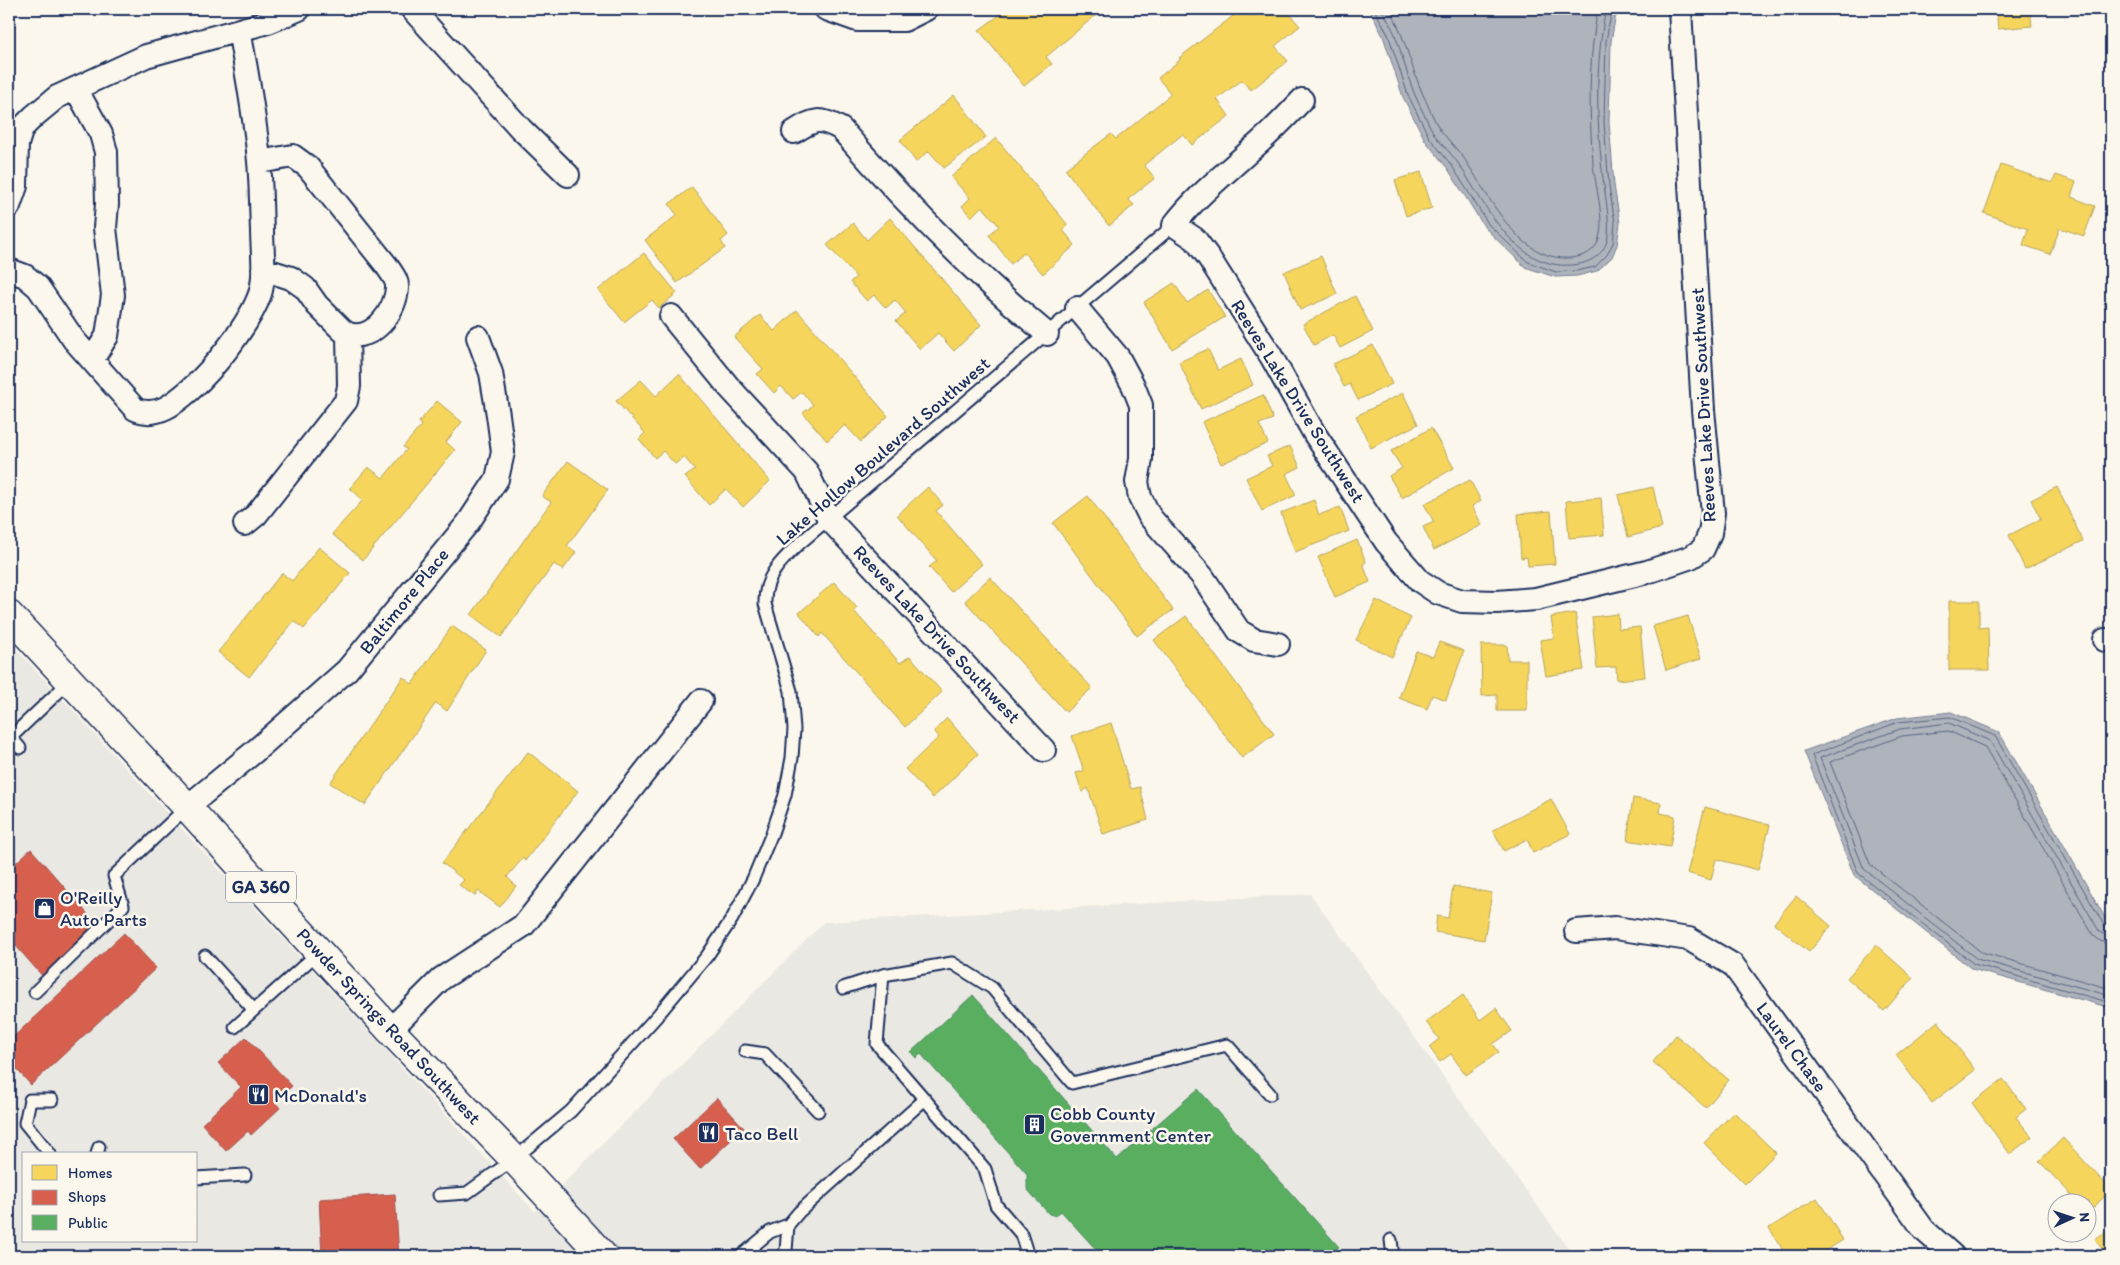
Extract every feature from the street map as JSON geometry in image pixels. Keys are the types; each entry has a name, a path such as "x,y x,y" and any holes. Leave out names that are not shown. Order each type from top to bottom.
{"main road":[{"name":"Powder Springs Road Southwest","path":"9,615 390,1030 514,1159 603,1256"}],"street":[{"path":"9,206 16,186 17,144 22,128 58,97 146,56 268,22 299,9"},
{"path":"412,9 521,129 568,175"},
{"path":"826,9 857,20 904,20 926,9"},
{"name":"Reeves Lake Drive Southwest","path":"1174,225 1195,239 1209,258 1271,356 1314,433 1386,542 1420,581 1438,594 1462,601 1497,602 1536,599 1647,572 1691,557 1703,549 1710,533 1714,513 1703,410 1680,9"},
{"path":"9,270 25,276 38,287 74,340 135,409 154,413 177,401 195,386 237,335 255,305 260,292 263,269 259,162 239,30"},
{"path":"76,89 102,134 106,152 107,204 105,228 113,296 107,336 92,360"},
{"path":"1174,225 1206,190 1255,147 1302,100"},
{"path":"794,132 810,121 829,122 842,129 907,203 999,294 1047,334"},
{"path":"259,162 293,156 308,167 387,266 395,279 397,287 394,303 384,320 377,327 362,336 348,334 317,305 306,288 291,278 263,269"},
{"path":"1077,308 1118,357 1141,405 1141,459 1137,482 1140,497 1150,517 1202,576 1239,631 1254,640 1278,644"},
{"name":"Reeves Lake Drive Southwest","path":"671,316 728,386 807,472 829,519 1044,750"},
{"path":"245,524 256,515 346,401 349,386 348,334"},
{"name":"Baltimore Place","path":"187,807 254,752 347,670 468,523 497,480 502,452 498,415 491,373 478,336"},
{"path":"390,1030 441,979 524,925 701,701"},
{"name":"Laurel Chase","path":"1576,932 1615,928 1689,939 1733,965 1924,1230 1953,1256"}],"lane":[{"name":"Lake Hollow Boulevard Southwest","path":"440,1195 467,1194 514,1159 571,1111 657,1016 707,956 732,919 753,879 772,832 785,795 792,758 794,729 791,691 765,604 764,589 778,564 1174,225"},
{"path":"20,748 10,736 70,681"},
{"path":"35,992 123,906 114,876 187,807"},
{"path":"235,1027 319,952"},
{"path":"205,956 254,1010"},
{"path":"843,988 883,975 952,963 992,988 1072,1083 1228,1045 1270,1094"},
{"path":"883,975 877,1044 985,1168 996,1205 1021,1234 1028,1256"},
{"path":"745,1051 765,1054 818,1111"},
{"path":"48,1152 25,1123 30,1100 52,1100"},
{"path":"741,1256 770,1232 788,1225 798,1212 924,1100"},
{"path":"198,1178 245,1176"},
{"path":"781,1256 786,1251 788,1225"},
{"path":"1392,1240 1393,1256"}],"shaded area":[{"path":"9,641 535,1212 824,922 1310,894 1574,1256 9,1256"}],"water":[{"path":"1369,9 1617,9 1611,41 1609,122 1614,185 1620,223 1617,245 1612,257 1597,271 1577,276 1555,277 1525,267 1485,228 1448,169 1425,140 1403,97 1383,36"},
{"path":"1951,712 1999,732 2111,928 2111,1008 1972,969 1854,875 1804,751 1897,718"}],"building: Homes":[{"path":"1008,9 1103,9 1046,57 1052,64 1024,86 979,30"},
{"path":"1242,9 1247,9 1253,16 1262,9 1285,9 1300,26 1275,46 1288,61 1251,90 1242,80 1217,99 1229,116 1192,145 1183,134 1144,165 1155,178 1128,199 1134,205 1109,226 1065,169 1111,134 1116,139 1171,94 1158,78 1181,59 1179,58"},
{"path":"1996,9 2030,9 2032,26 1998,29"},
{"path":"954,95 986,137 944,168 929,151 916,162 900,140"},
{"path":"996,138 1067,224 1063,230 1075,245 1043,274 1024,253 1011,264 989,235 999,226 982,206 971,217 962,206 970,198 951,177"},
{"path":"2001,165 2052,183 2056,175 2076,182 2071,197 2095,206 2084,236 2060,228 2050,254 2023,245 2028,229 1984,213"},
{"path":"1421,172 1432,208 1406,216 1395,180"},
{"path":"692,187 728,235 721,241 725,248 677,283 645,240 677,215 669,204"},
{"path":"890,218 981,325 954,351 938,333 920,349 896,321 906,313 895,300 886,308 874,295 867,301 850,282 856,277 827,245 853,223 867,240"},
{"path":"644,253 677,293 659,308 652,300 624,322 598,290"},
{"path":"1321,256 1337,294 1300,310 1284,272"},
{"path":"1174,283 1187,303 1208,290 1225,317 1172,349 1144,302"},
{"path":"1355,296 1373,331 1340,348 1333,335 1314,345 1303,324"},
{"path":"797,310 888,416 861,442 845,425 827,441 803,413 813,405 802,392 793,399 781,386 774,393 757,374 763,369 734,337 760,315 774,331"},
{"path":"1373,345 1392,384 1358,400 1350,384 1344,387 1333,364"},
{"path":"1208,349 1218,370 1241,359 1253,385 1201,409 1179,362"},
{"path":"679,374 770,481 743,507 726,489 709,505 685,477 695,470 684,457 675,464 663,451 655,458 639,439 645,433 616,401 641,380 656,396"},
{"path":"1403,393 1418,424 1371,448 1356,416"},
{"path":"1263,395 1273,419 1259,424 1268,443 1221,464 1202,422"},
{"path":"437,401 462,422 446,442 455,450 363,560 332,534 363,500 350,488 368,467 383,478 407,449 403,447 421,426 419,422"},
{"path":"1431,428 1454,468 1402,498 1389,476 1402,468 1391,451"},
{"path":"1290,446 1300,467 1286,474 1296,495 1262,511 1246,478 1272,466 1267,456"},
{"path":"568,461 608,490 567,546 576,552 563,570 554,564 501,637 471,615 551,502 542,496"},
{"path":"1470,480 1481,501 1472,506 1482,525 1434,550 1423,527 1434,522 1424,504"},
{"path":"928,487 943,505 936,511 982,564 951,592 929,567 937,561 897,515"},
{"path":"1653,487 1662,528 1628,537 1618,495"},
{"path":"2057,487 2083,541 2025,569 2009,535 2041,519 2031,500"},
{"path":"1088,496 1173,610 1137,636 1053,523"},
{"path":"1601,498 1604,535 1569,538 1566,501"},
{"path":"1314,500 1319,515 1340,507 1349,531 1295,552 1281,513"},
{"path":"1551,511 1555,564 1528,566 1527,557 1521,558 1518,514"},
{"path":"1357,540 1366,562 1363,564 1370,582 1335,597 1318,557"},
{"path":"319,547 350,573 304,629 294,621 249,677 218,652 282,573 292,581"},
{"path":"990,577 1092,688 1066,712 965,601"},
{"path":"834,582 857,608 854,611 900,663 910,656 942,692 905,727 822,633 819,637 799,613"},
{"path":"1376,600 1411,618 1392,657 1356,640"},
{"path":"1949,601 1979,601 1979,628 1988,627 1989,670 1949,670"},
{"path":"1575,613 1584,670 1546,676 1540,640 1554,638 1551,617"},
{"path":"1618,614 1619,629 1640,627 1645,677 1617,680 1616,667 1597,668 1592,617"},
{"path":"1186,616 1274,734 1242,758 1154,640"},
{"path":"1688,616 1701,659 1666,670 1653,626"},
{"path":"452,626 486,650 447,711 436,703 365,805 330,783 403,677 412,684"},
{"path":"1439,642 1464,651 1446,700 1432,695 1427,709 1399,698 1416,651 1433,657"},
{"path":"1481,645 1507,645 1508,660 1527,660 1527,711 1497,711 1497,695 1482,696"},
{"path":"947,718 978,754 933,798 905,769 939,737 934,731"},
{"path":"1111,723 1131,789 1140,787 1148,820 1103,834 1088,788 1082,792 1076,773 1084,771 1072,736"},
{"path":"528,752 578,791 525,861 523,858 507,877 516,886 500,907 478,891 475,896 459,885 464,880 442,863"},
{"path":"1633,798 1661,803 1660,813 1675,816 1670,847 1627,840"},
{"path":"1551,799 1570,834 1533,853 1527,839 1504,851 1493,830"},
{"path":"1705,807 1770,825 1758,870 1716,859 1711,880 1687,873"},
{"path":"1453,886 1492,893 1484,940 1435,932 1437,916 1448,918"},
{"path":"1796,896 1831,926 1809,952 1774,923"},
{"path":"1876,945 1913,978 1884,1011 1847,978"},
{"path":"1463,995 1480,1020 1496,1008 1512,1031 1493,1044 1499,1052 1466,1075 1451,1054 1440,1062 1429,1047 1439,1039 1426,1022"},
{"path":"1938,1021 1975,1070 1932,1103 1896,1055"},
{"path":"1676,1035 1729,1080 1706,1108 1653,1062"},
{"path":"2003,1079 2026,1109 2016,1117 2032,1137 2010,1154 1972,1103"},
{"path":"1734,1112 1776,1153 1745,1184 1704,1143"},
{"path":"2063,1138 2111,1190 2098,1203 2098,1192 2068,1192 2039,1161"},
{"path":"1817,1198 1843,1240 1817,1256 1783,1256 1786,1255 1769,1228"},
{"path":"2111,1228 2111,1256 2107,1256 2097,1242 2098,1237"}],"building: Shops":[{"path":"31,849 100,928 44,978 9,938 9,869"},
{"path":"124,933 156,968 31,1085 9,1061 9,1041"},
{"name":"McDonald's","path":"246,1037 292,1086 275,1102 280,1108 251,1135 248,1131 226,1151 202,1124 241,1087 218,1063"},
{"name":"Taco Bell","path":"717,1098 744,1128 700,1169 673,1139"},
{"path":"395,1194 399,1256 322,1256 319,1199"}],"building: Public":[{"name":"Cobb County Government Center","path":"973,995 1117,1159 1198,1089 1339,1247 1328,1256 1102,1256 1061,1211 1056,1216 1049,1214 1027,1189 1027,1174 921,1054 916,1058 911,1052"}],"place":[{"name":"O'Reilly Auto Parts","path":"44,908"},
{"name":"McDonald's","path":"258,1095"},
{"name":"Cobb County Government Center","path":"1034,1124"},
{"name":"Taco Bell","path":"709,1133"}]}
